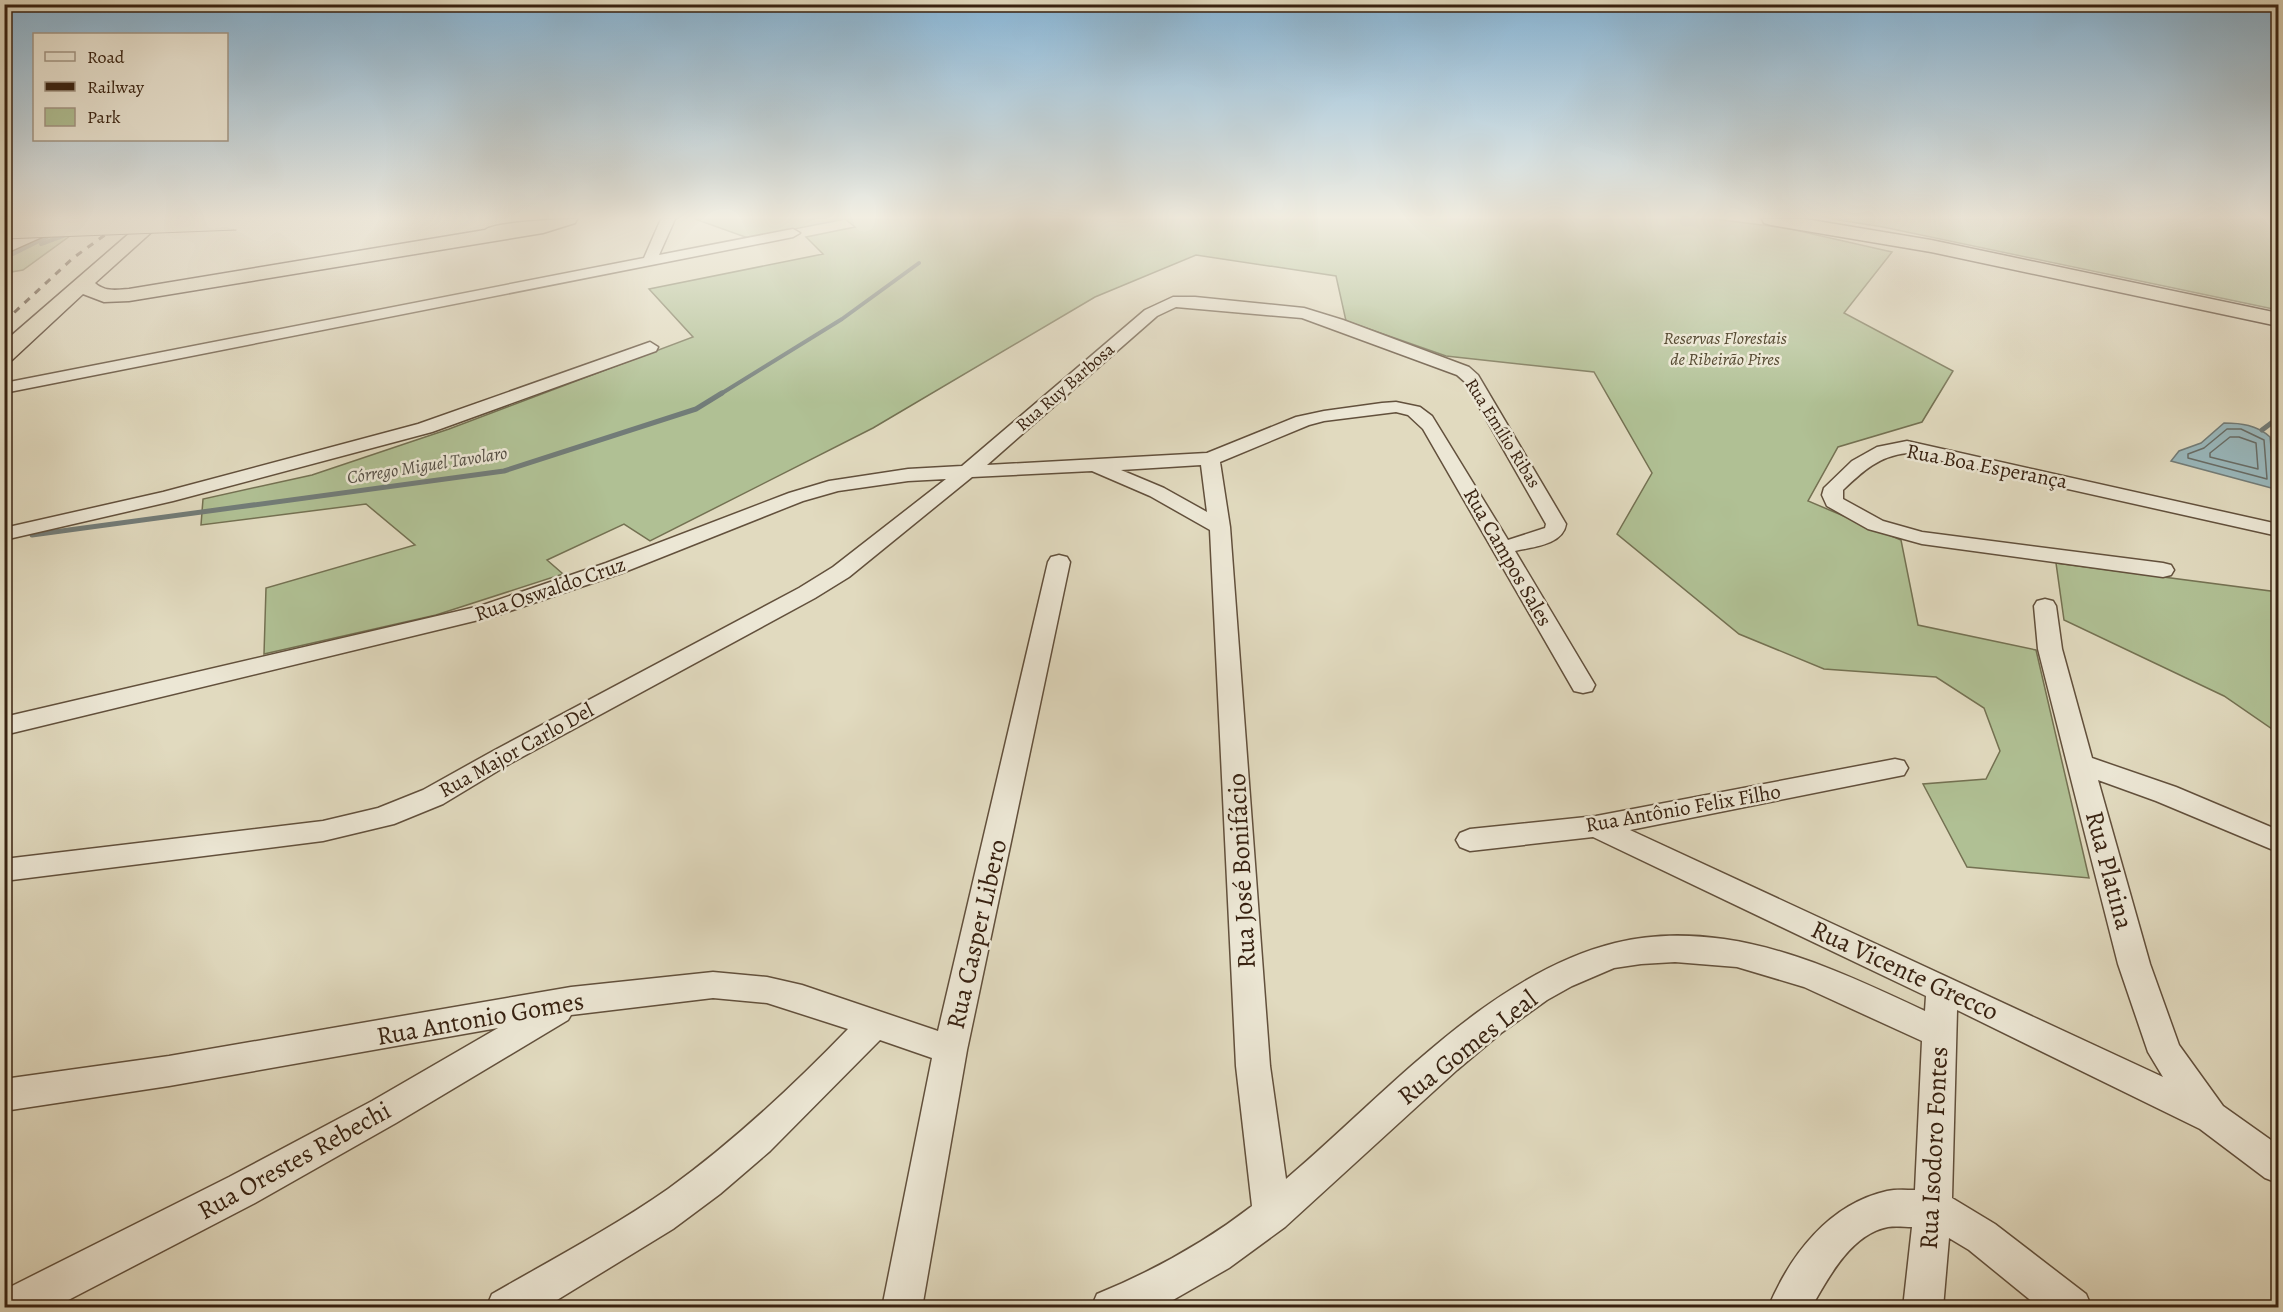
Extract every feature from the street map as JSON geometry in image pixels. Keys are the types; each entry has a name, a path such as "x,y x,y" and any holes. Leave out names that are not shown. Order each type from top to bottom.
{"highway":[{"path":"84,282 104,286 118,280"},
{"path":"39,325 67,309 101,296 124,280"},
{"path":"152,280 192,285"},
{"path":"84,282 91,292 101,296 129,296 221,280"},
{"path":"2091,280 2278,320"},
{"path":"4,355 84,282"}],"street":[{"path":"4,388 548,280"},
{"name":"Rua Emílio Ribas","path":"1164,305 1195,302 1313,315 1463,371 1472,379 1556,524 1555,530 1550,535 1503,548"},
{"name":"Rua Ruy Barbosa","path":"967,472 1151,313 1164,305"},
{"path":"4,534 189,492 414,431 650,347"},
{"name":"Rua Oswaldo Cruz","path":"4,726 487,612 614,568 796,497 836,485 908,475 1210,459 1303,421 1324,416 1396,407 1421,416 1432,429"},
{"name":"Rua Campos Sales","path":"1432,429 1583,685"},
{"name":"Rua Boa Esperança","path":"2163,570 1937,541 1899,533 1854,515 1833,502 1832,495 1834,488 1869,456 1880,451 1906,447 2278,530"},
{"name":"Rua José Bonifácio","path":"1210,459 1220,527 1253,1066 1272,1214"},
{"path":"1094,465 1157,492 1220,527"},
{"name":"Rua Major Carlo Del","path":"4,870 323,831 384,817 433,797 807,593 841,572 967,472"},
{"name":"Rua Casper Libero","path":"902,1308 950,1050 1059,562"},
{"name":"Rua Platina","path":"2045,606 2050,649 2134,964 2165,1052 2212,1118"},
{"path":"2081,764 2176,798 2278,841"},
{"name":"Rua Antônio Felix Filho","path":"1470,840 1596,826 1895,768"},
{"name":"Rua Vicente Grecco","path":"1596,826 1943,988 2212,1118"},
{"name":"Rua Gomes Leal","path":"1130,1304 1197,1266 1272,1214 1456,1049 1502,1013 1556,978 1614,955 1673,948 1735,953 1795,969 1869,999 1939,1033"},
{"name":"Rua Antonio Gomes","path":"4,1095 193,1067 571,1001 713,984 766,990 875,1023 950,1050"},
{"name":"Rua Isodoro Fontes","path":"1923,1308 1933,1208 1939,1033 1943,988"},
{"name":"Rua Orestes Rebechi","path":"11,1308 252,1185 384,1112 571,1001"},
{"path":"506,1308 602,1252 681,1201 754,1142 818,1083 875,1023"},
{"path":"2212,1118 2278,1166"},
{"path":"1788,1308 1825,1248 1857,1221 1888,1209 1933,1208 1982,1237 2072,1308"}],"green space":[{"name":"Reservas Florestais de Ribeirão Pires","path":"693,280 1135,280 1095,297 873,428 650,541 624,524 547,560 563,574 436,615 264,654 266,588 415,545 366,504 201,525 203,499 312,475 449,429 693,337 649,289"},
{"name":"Reservas Florestais de Ribeirão Pires","path":"1337,280 1870,280 1844,313 1953,371 1922,422 1838,447 1808,501 1901,540 1918,625 2036,650 2089,878 1967,867 1923,784 1986,779 2000,751 1984,708 1936,677 1824,669 1739,634 1617,534 1652,473 1594,372 1446,356 1346,321"},
{"path":"2136,280 2278,280 2278,310"},
{"path":"2056,563 2278,592 2278,733 2224,696 2064,620"}],"water":[{"path":"2224,423 2249,426 2270,437 2275,489 2171,461 2179,451 2201,443"}],"waterway":[{"name":"Córrego Miguel Tavolaro","path":"719,395 842,319 895,280"},
{"name":"Córrego Miguel Tavolaro","path":"32,535 504,471 696,409 722,393"},
{"path":"2262,430 2278,418"}],"railway":[{"path":"4,322 49,280"}]}
